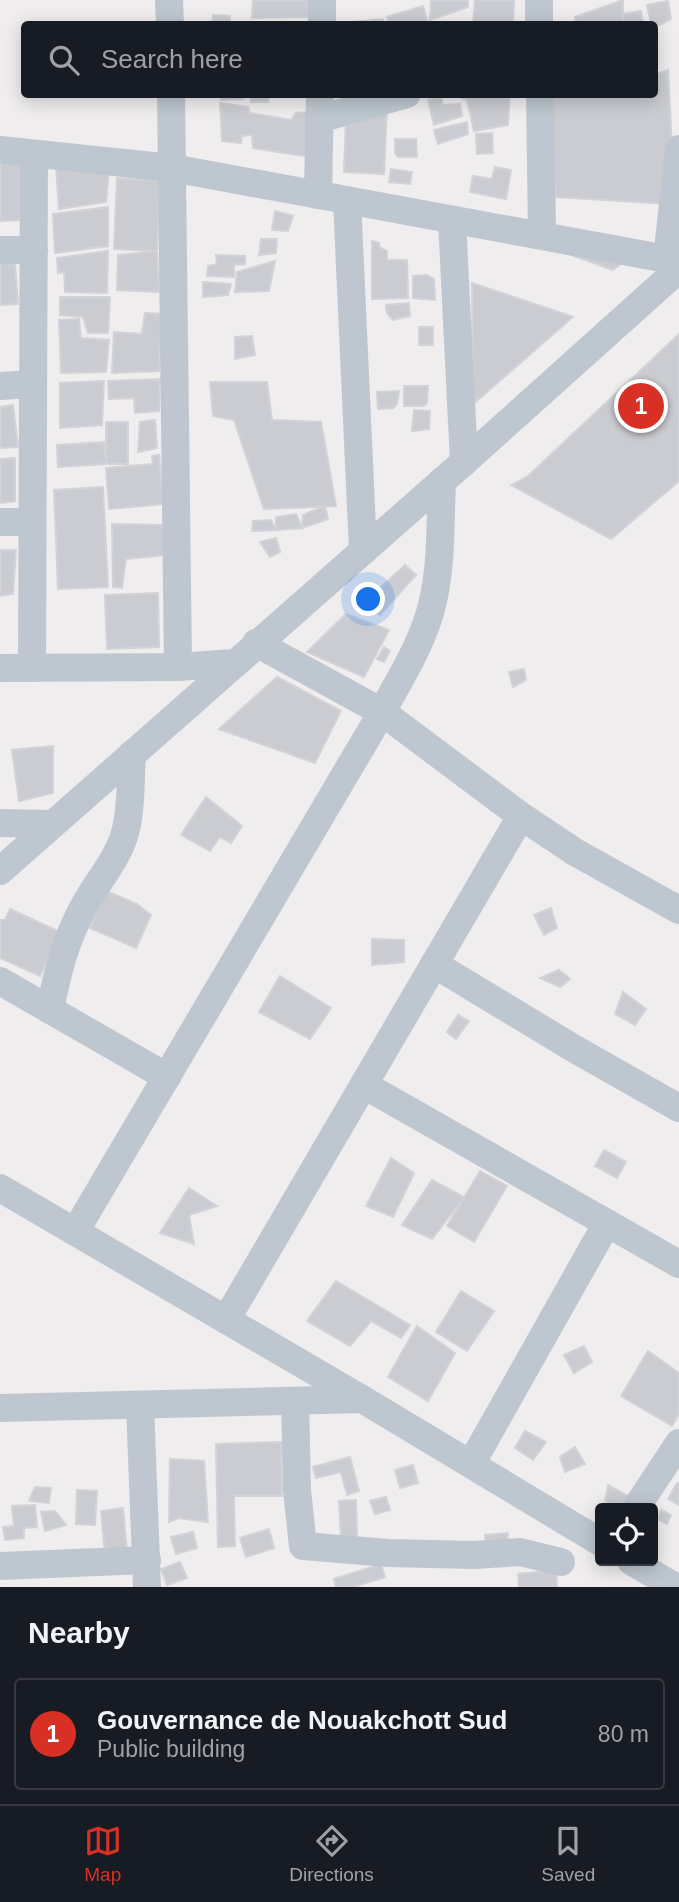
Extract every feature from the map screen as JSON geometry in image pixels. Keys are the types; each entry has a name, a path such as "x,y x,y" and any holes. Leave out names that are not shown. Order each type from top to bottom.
{"street":[{"path":"169,0 170,21"},
{"path":"321,21 322,0"},
{"path":"539,0 539,21"},
{"path":"171,98 178,667"},
{"path":"318,195 320,107 380,98"},
{"path":"540,98 542,235"},
{"path":"0,870 464,463 675,262 679,149"},
{"path":"0,150 172,168 542,235 675,262"},
{"path":"32,668 34,154"},
{"path":"347,200 363,551"},
{"path":"452,220 464,463"},
{"path":"0,250 34,250"},
{"path":"0,386 33,384"},
{"path":"75,1232 382,712 420,640 432,605 438,564 442,481"},
{"path":"0,522 32,522"},
{"path":"257,643 382,712 521,816 575,852 679,910"},
{"path":"0,668 178,667 233,663"},
{"path":"50,1010 59,964 68,939 84,906 117,854 127,827 132,754"},
{"path":"226,1320 521,816"},
{"path":"0,823 52,824"},
{"path":"434,964 679,1108"},
{"path":"0,981 167,1077"},
{"path":"364,1085 679,1264"},
{"path":"0,1188 362,1399 595,1539"},
{"path":"471,1464 607,1223"},
{"path":"0,1408 362,1399"},
{"path":"295,1401 297,1490 303,1546 388,1553 474,1555 520,1552 561,1575"},
{"path":"0,1566 147,1574 140,1405"},
{"path":"639,1503 679,1443"},
{"path":"559,1517 561,1575"},
{"path":"639,1566 675,1587"}],"building":[{"path":"253,0 310,0 308,17 252,18"},
{"path":"431,0 468,0 468,7 430,20"},
{"path":"475,0 514,0 513,21 473,21"},
{"path":"623,0 623,21 575,21 575,17"},
{"path":"668,1 671,19 660,25 658,21 650,21 647,5"},
{"path":"423,6 427,21 388,21 387,17"},
{"path":"641,11 643,21 624,21 623,14"},
{"path":"213,15 230,16 230,21 212,21"},
{"path":"668,70 672,149 669,204 556,197 549,98 658,98 658,74"},
{"path":"221,98 243,98 243,99"},
{"path":"250,98 268,98 268,102 251,102"},
{"path":"441,98 443,105 460,104 462,116 434,125 428,100"},
{"path":"462,98 510,98 508,125 474,131 467,100"},
{"path":"220,103 248,107 250,113 291,120 296,113 310,112 311,157 253,148 252,135 242,136 241,143 222,141"},
{"path":"387,107 384,174 344,172 346,118"},
{"path":"467,122 468,134 438,144 434,130"},
{"path":"492,133 493,153 477,154 476,134"},
{"path":"395,139 416,139 417,157 398,157 395,153"},
{"path":"0,160 21,162 20,220 0,221"},
{"path":"56,167 109,173 106,202 59,209"},
{"path":"495,167 511,170 506,199 470,192 473,176 492,179"},
{"path":"391,169 412,172 410,184 389,182"},
{"path":"117,178 160,180 157,251 114,249"},
{"path":"108,207 108,246 55,253 53,214"},
{"path":"275,211 293,216 288,231 272,230"},
{"path":"261,239 277,239 276,253 259,255"},
{"path":"372,241 379,243 379,247 387,251 387,260 407,260 408,298 372,299"},
{"path":"108,251 107,293 65,292 64,272 58,273 57,258"},
{"path":"157,251 159,292 117,290 118,255"},
{"path":"563,252 628,258 613,270"},
{"path":"216,255 245,256 245,264 234,265 234,277 207,276 208,266 217,264"},
{"path":"275,261 269,291 235,292 237,272"},
{"path":"0,263 15,264 18,304 0,305"},
{"path":"427,275 434,279 435,300 413,298 413,276"},
{"path":"203,282 231,284 228,295 203,297"},
{"path":"472,283 573,317 473,404"},
{"path":"60,297 110,297 108,333 88,333 83,317 60,315"},
{"path":"409,303 410,316 393,320 387,313 386,305"},
{"path":"145,313 162,314 159,371 112,373 114,332 142,334"},
{"path":"79,319 81,338 109,340 106,372 61,373 59,320"},
{"path":"419,327 433,327 433,345 419,345"},
{"path":"679,334 679,481 611,539 511,485 527,477"},
{"path":"252,336 255,355 235,359 235,337"},
{"path":"160,379 159,411 135,413 134,398 109,399 108,381"},
{"path":"104,381 102,425 60,428 60,383"},
{"path":"210,382 267,382 272,420 321,422 336,506 264,509 234,420 213,416"},
{"path":"404,386 428,386 427,403 424,406 404,406"},
{"path":"399,391 397,404 393,408 378,409 377,392"},
{"path":"13,405 18,447 0,448 0,407"},
{"path":"414,410 430,411 429,429 412,431"},
{"path":"155,420 157,448 138,452 140,422"},
{"path":"106,422 128,422 128,464 106,464"},
{"path":"104,442 106,464 58,467 57,445"},
{"path":"159,455 163,504 109,509 106,468 153,464 152,456"},
{"path":"15,458 15,501 0,503 0,459"},
{"path":"103,487 108,587 58,589 54,490"},
{"path":"325,506 328,519 302,528 303,515"},
{"path":"296,514 302,528 276,530 276,517"},
{"path":"271,520 276,530 252,531 253,521"},
{"path":"112,524 162,525 165,555 126,559 122,588 113,587"},
{"path":"276,538 280,552 270,557 260,542"},
{"path":"0,550 16,550 13,594 0,596"},
{"path":"405,565 416,575 380,615 364,603"},
{"path":"158,593 159,647 107,649 105,595"},
{"path":"346,614 389,630 364,677 307,652"},
{"path":"384,647 390,651 384,662 377,659"},
{"path":"524,669 526,680 513,687 509,672"},
{"path":"277,677 341,711 315,763 219,729"},
{"path":"53,746 53,793 19,801 12,750"},
{"path":"206,797 242,826 231,843 220,837 210,851 181,835"},
{"path":"106,891 137,904 151,915 136,948 90,928"},
{"path":"551,908 557,928 544,935 534,915"},
{"path":"10,909 60,932 40,976 0,958 0,920 5,920"},
{"path":"372,939 404,940 404,962 372,965"},
{"path":"559,970 570,979 560,987 540,978"},
{"path":"280,976 331,1008 310,1039 259,1012"},
{"path":"623,992 646,1009 635,1025 615,1014"},
{"path":"458,1015 469,1021 456,1039 447,1032"},
{"path":"604,1150 626,1162 617,1178 595,1166"},
{"path":"391,1158 414,1173 393,1217 366,1206"},
{"path":"480,1171 507,1186 474,1242 447,1226"},
{"path":"432,1180 464,1197 432,1239 402,1225"},
{"path":"189,1188 217,1206 189,1215 194,1244 160,1233"},
{"path":"336,1281 410,1325 401,1338 371,1321 350,1346 307,1321"},
{"path":"461,1291 494,1311 467,1351 436,1332"},
{"path":"417,1326 455,1353 428,1401 388,1377"},
{"path":"584,1346 592,1362 574,1373 564,1355"},
{"path":"648,1351 679,1373 679,1414 672,1426 621,1396"},
{"path":"525,1431 546,1442 533,1460 515,1448"},
{"path":"281,1442 282,1496 234,1496 235,1546 218,1547 216,1444"},
{"path":"575,1447 585,1464 565,1472 560,1457"},
{"path":"350,1457 359,1491 347,1495 341,1472 316,1478 313,1467"},
{"path":"170,1459 204,1461 208,1522 178,1518 169,1522"},
{"path":"413,1465 418,1483 400,1488 395,1470"},
{"path":"677,1483 679,1484 679,1505 668,1499"},
{"path":"608,1485 628,1496 624,1503 605,1501"},
{"path":"35,1487 51,1488 49,1503 29,1501"},
{"path":"77,1490 97,1491 95,1525 76,1524"},
{"path":"386,1497 390,1510 375,1514 370,1501"},
{"path":"356,1500 357,1538 341,1538 339,1501"},
{"path":"35,1505 37,1527 24,1528 24,1538 5,1540 3,1527 14,1526 12,1506"},
{"path":"123,1508 127,1553 105,1555 101,1511"},
{"path":"661,1510 671,1515 667,1524 658,1520"},
{"path":"55,1511 66,1525 45,1531 41,1512"},
{"path":"269,1529 274,1548 246,1557 240,1538"},
{"path":"193,1532 197,1548 176,1554 171,1537"},
{"path":"508,1533 507,1547 487,1550 485,1535"},
{"path":"180,1562 187,1578 167,1585 161,1569"},
{"path":"381,1564 385,1577 353,1587 336,1587 334,1579"},
{"path":"556,1570 557,1587 519,1587 518,1574"}],"place":[{"name":"Gouvernance de Nouakchott Sud","path":"641,406"}]}
